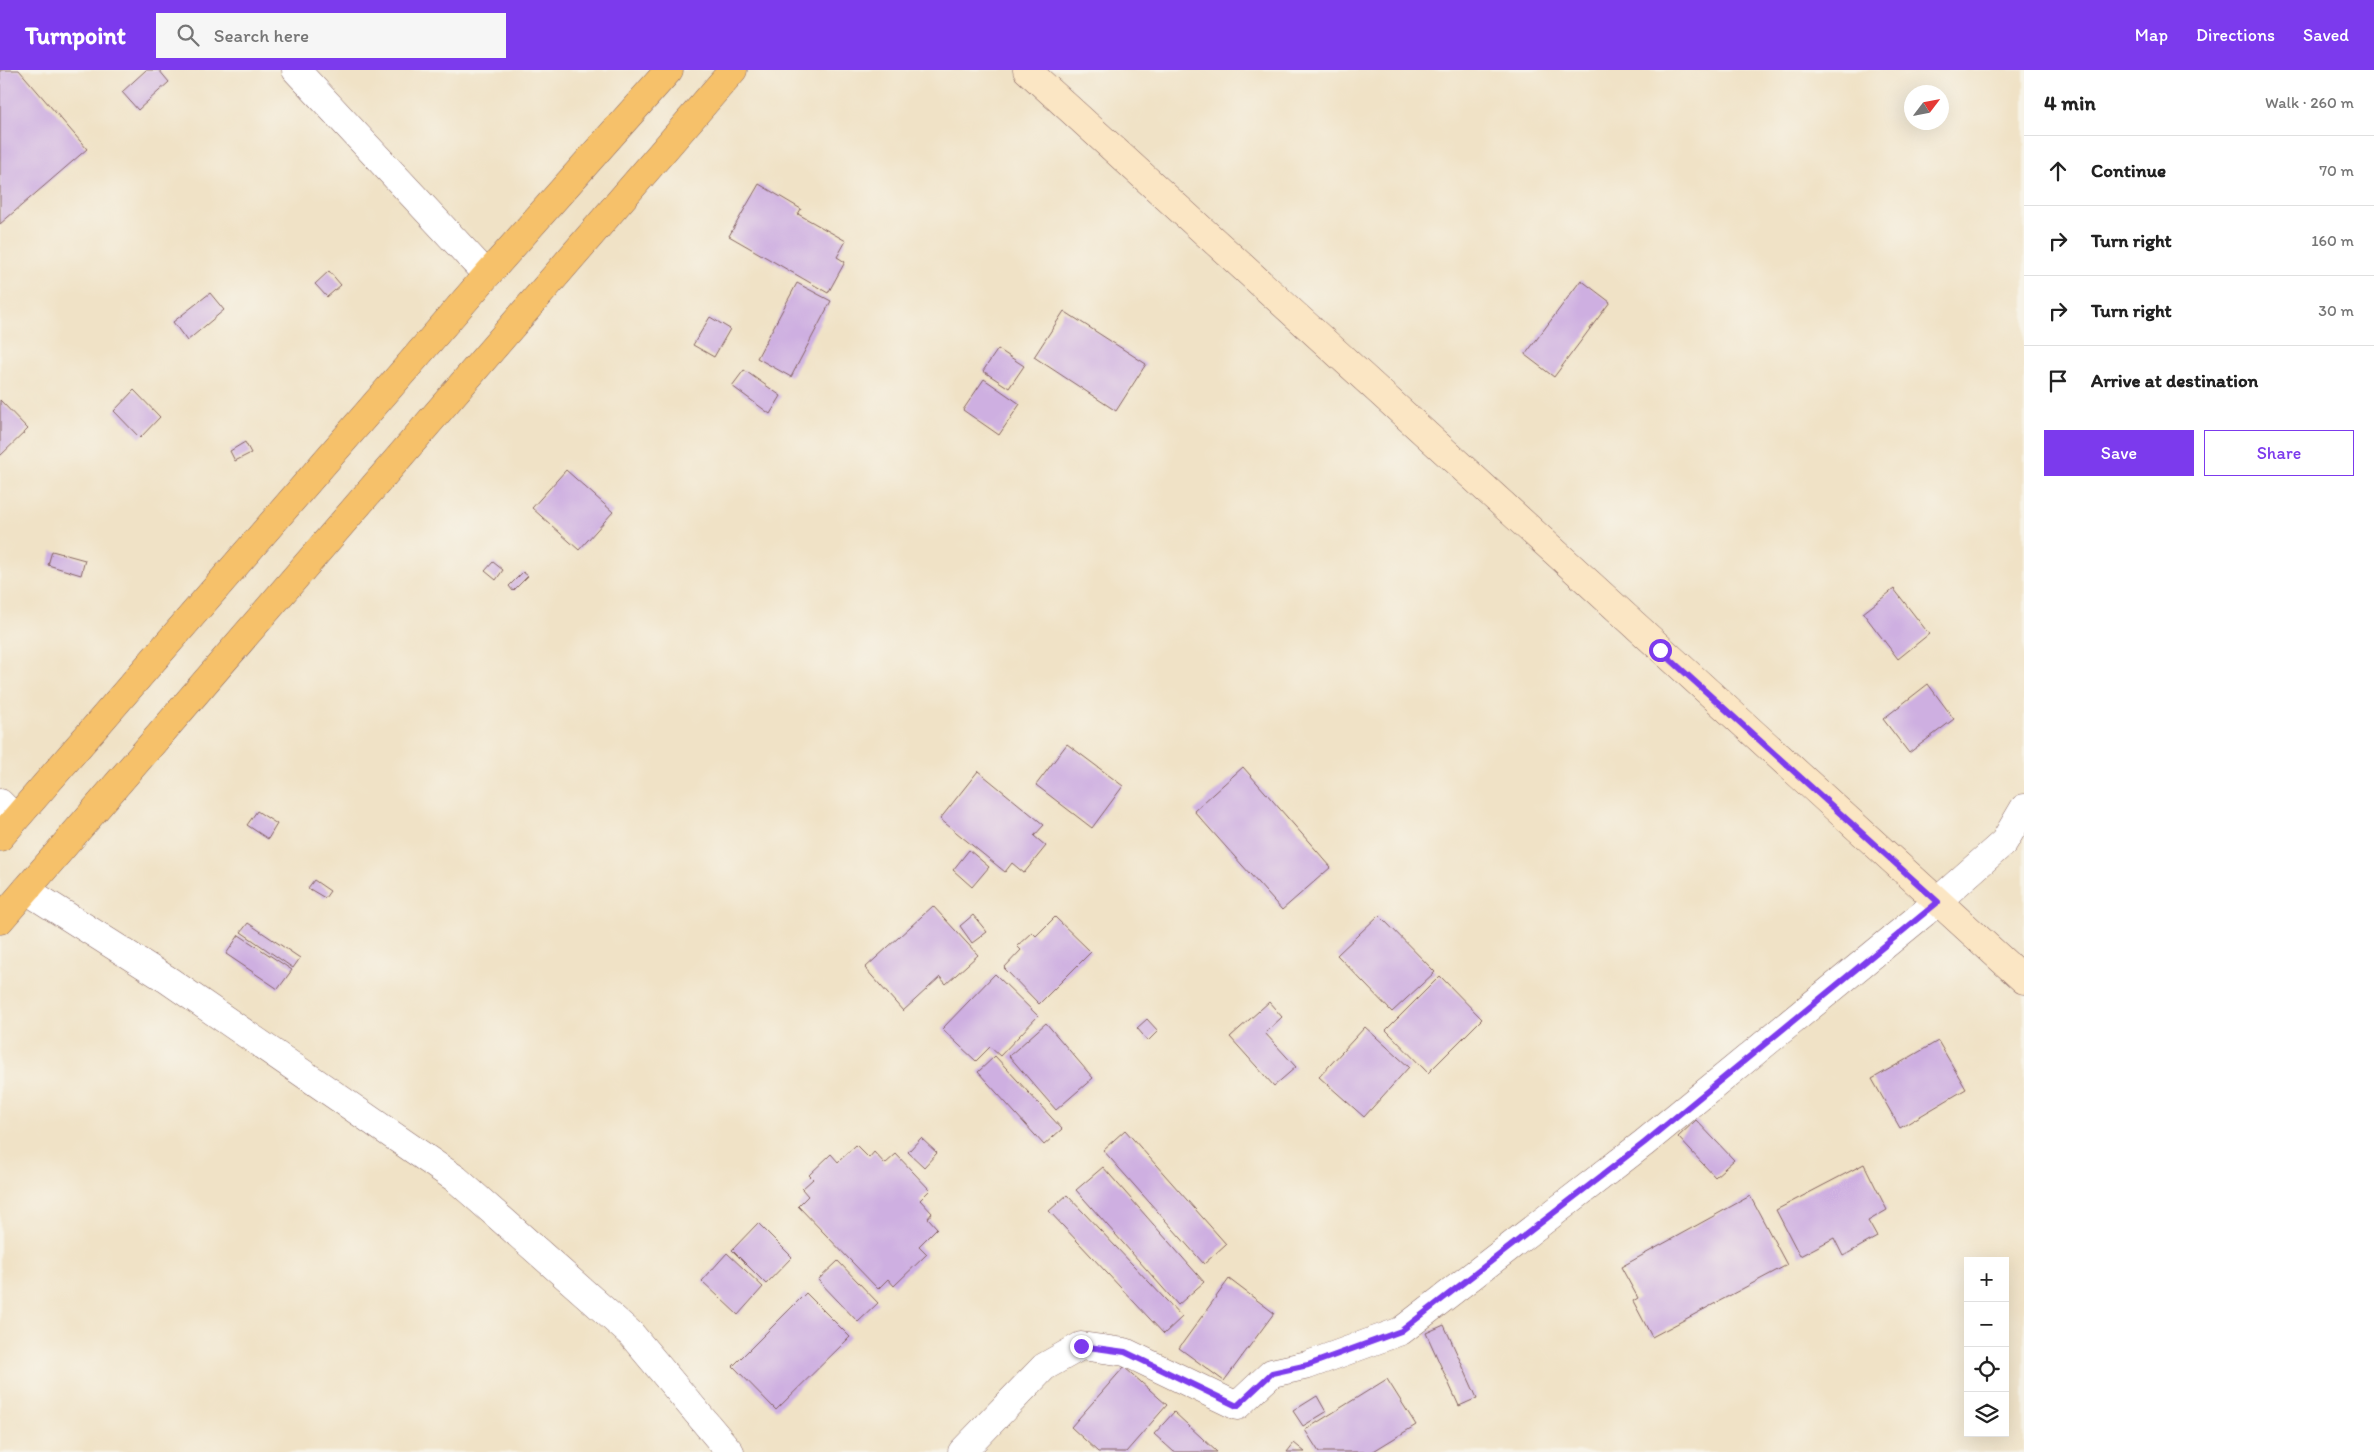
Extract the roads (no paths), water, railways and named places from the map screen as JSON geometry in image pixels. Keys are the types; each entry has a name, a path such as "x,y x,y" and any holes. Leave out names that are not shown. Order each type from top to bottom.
{"main road":[{"path":"5,819 669,70"},
{"path":"0,920 733,70"},
{"path":"1027,70 2024,980"}],"street":[{"path":"296,70 487,275"},
{"path":"962,1452 1044,1367 1081,1346 1125,1352 1237,1406 1272,1373 1308,1365 1401,1331 1644,1143 1938,902 2004,842 2024,808"},
{"path":"26,890 168,980 456,1179 631,1334 730,1452"}]}
